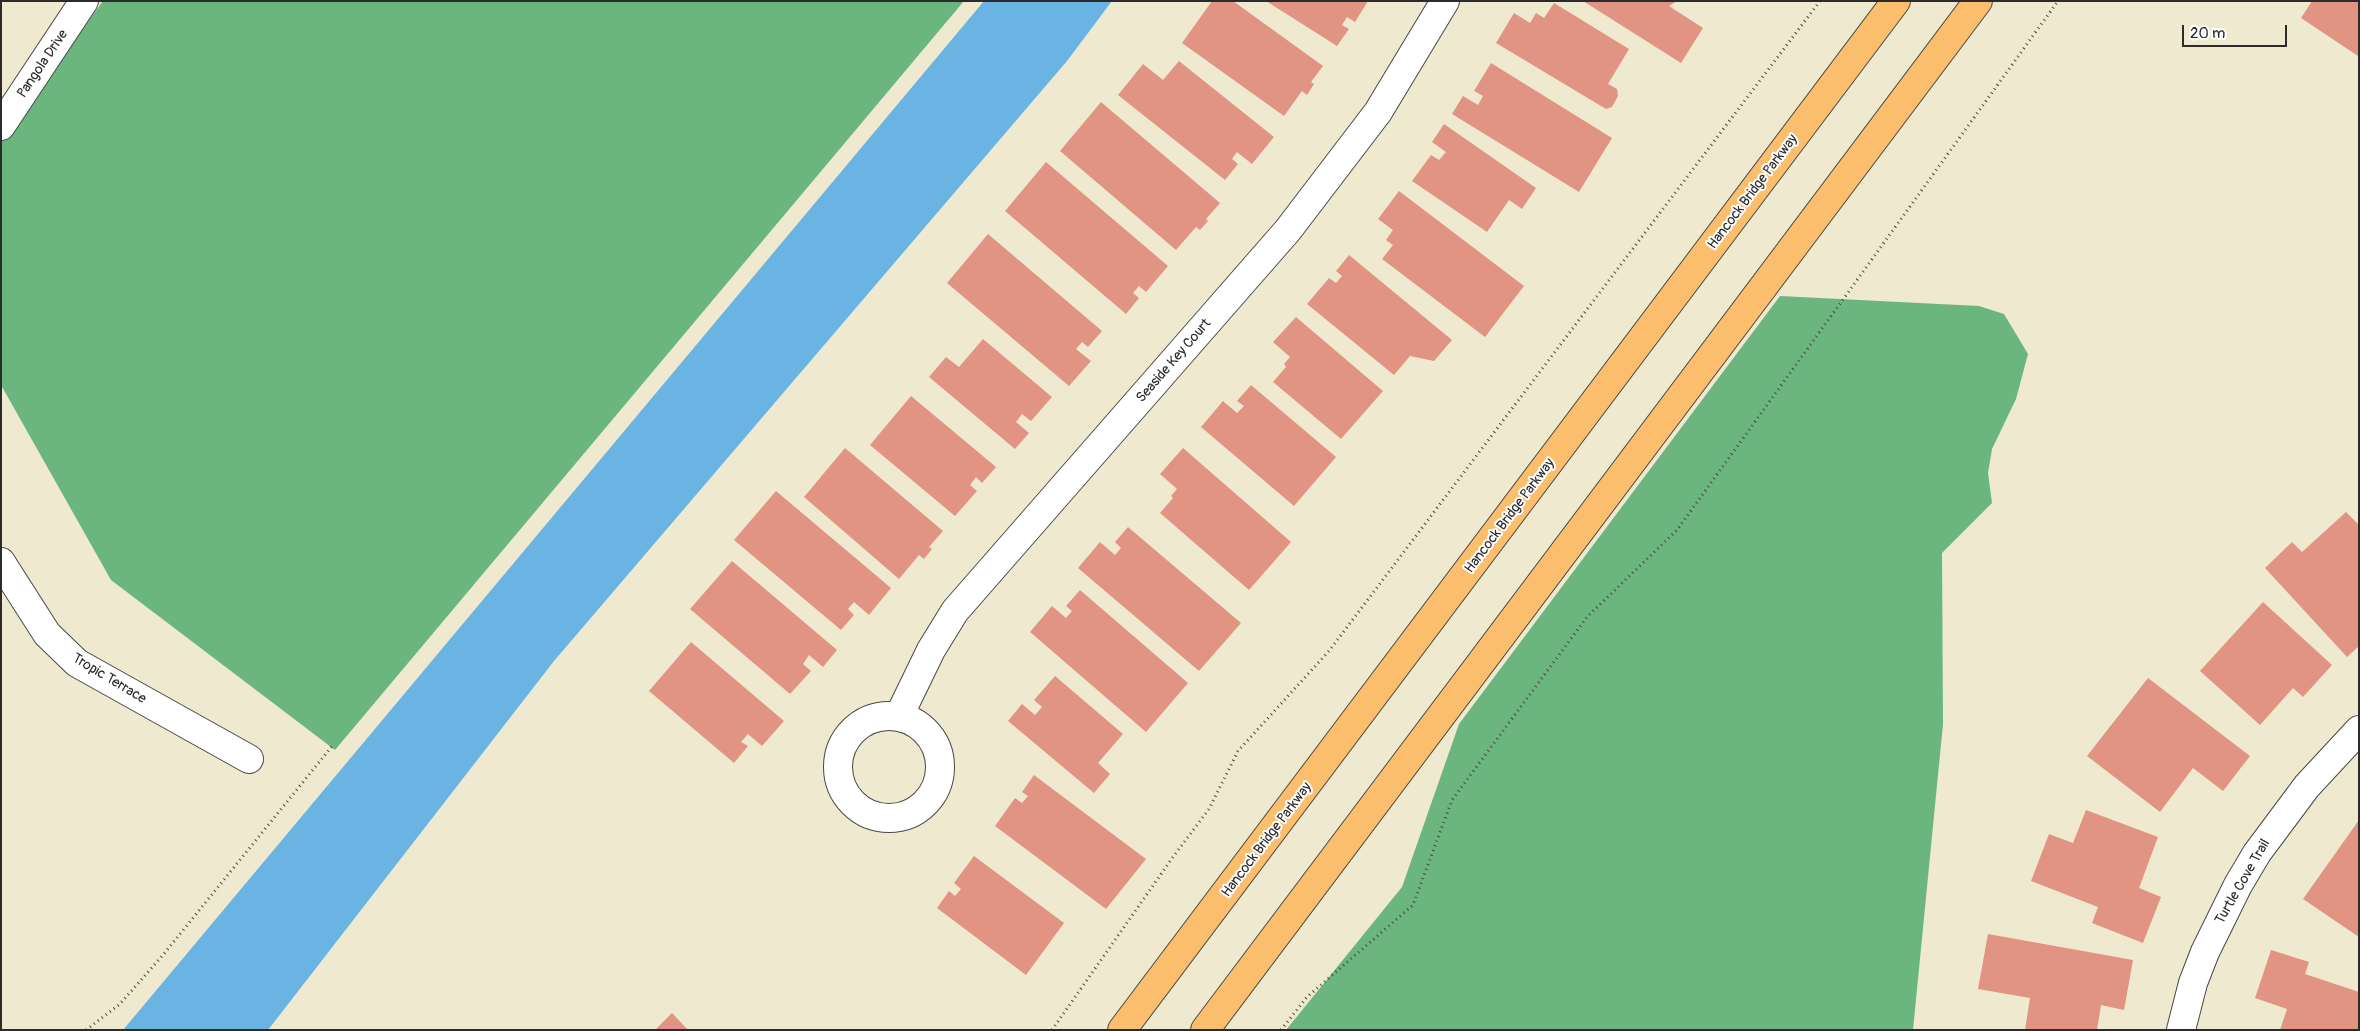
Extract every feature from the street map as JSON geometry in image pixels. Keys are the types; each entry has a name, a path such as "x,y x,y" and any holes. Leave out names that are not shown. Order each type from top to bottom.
{"main road":[{"name":"Hancock Bridge Parkway","path":"1122,1030 1896,1"},
{"path":"1205,1030 1978,1"}],"street":[{"name":"Pangola Drive","path":"1,126 84,1"},
{"name":"Seaside Key Court","path":"900,716 931,650 956,611 1288,230 1378,112 1445,1"},
{"name":"Tropic Terrace","path":"1,562 47,634 77,663 249,759"},
{"name":"Turtle Cove Trail","path":"2181,1030 2205,952 2248,869 2307,786 2359,730"}],"path":[{"path":"1052,1030 1173,857 1209,809 1238,751 1328,651 1820,1"},
{"path":"1281,1030 1307,997 1413,905 1452,800 1587,617 1677,530 2058,1"},
{"path":"86,1030 120,1004 163,955 333,745"}],"green space":[{"path":"103,1 964,1 335,750 111,580 1,385 1,139"},
{"path":"1780,296 1979,306 2004,314 2028,354 2016,399 1992,449 1988,473 1992,503 1942,553 1943,724 1913,1030 1286,1030 1402,887 1459,724"}],"water":[{"path":"984,1 1112,1 1067,61 554,661 268,1030 123,1030"}],"building":[{"path":"1212,1 1233,1 1323,66 1311,82 1314,84 1307,95 1302,91 1284,116 1182,43"},
{"path":"1266,1 1368,1 1355,22 1347,17 1342,25 1349,29 1337,46"},
{"path":"1583,1 1677,1 1669,6 1703,28 1681,63"},
{"path":"2312,1 2359,1 2358,56 2301,18"},
{"path":"1554,3 1629,49 1608,84 1617,89 1618,96 1612,107 1606,109 1496,43 1514,13 1530,23 1536,13 1544,18"},
{"path":"1179,61 1274,137 1252,164 1237,152 1232,159 1238,164 1225,180 1118,95 1143,64 1163,80"},
{"path":"1491,63 1612,138 1579,192 1452,114 1463,96 1478,105 1483,96 1474,91"},
{"path":"1101,102 1220,203 1206,219 1208,221 1200,230 1196,227 1176,250 1060,151"},
{"path":"1444,124 1536,188 1522,209 1509,200 1487,232 1412,181 1431,155 1439,160 1446,152 1432,142"},
{"path":"1046,162 1168,266 1146,292 1139,286 1133,293 1139,298 1126,314 1005,211"},
{"path":"1399,191 1524,286 1485,337 1382,259 1393,245 1386,240 1393,230 1378,219"},
{"path":"988,234 1102,331 1088,347 1082,342 1076,349 1091,361 1069,386 947,283"},
{"path":"1349,255 1452,340 1434,361 1410,356 1394,375 1307,304 1329,278 1336,283 1342,276 1336,271"},
{"path":"1296,317 1383,391 1341,439 1273,382 1286,367 1284,364 1290,357 1273,342"},
{"path":"983,339 1052,397 1031,421 1022,414 1016,422 1029,433 1015,449 929,377 946,357 959,367"},
{"path":"1251,385 1336,457 1294,506 1201,427 1223,401 1237,413 1244,406 1237,401"},
{"path":"911,396 996,467 982,483 976,477 970,485 977,491 955,516 870,445"},
{"path":"845,448 943,531 929,547 932,549 924,559 919,555 899,579 804,497"},
{"path":"1183,448 1291,542 1249,590 1160,513 1173,498 1171,496 1177,489 1160,474"},
{"path":"776,491 891,588 869,615 854,602 848,609 854,615 841,630 734,540"},
{"path":"2346,512 2359,525 2359,646 2347,657 2265,568 2292,542 2302,552"},
{"path":"1128,527 1241,623 1199,671 1078,568 1100,542 1115,555 1121,548 1115,542"},
{"path":"732,561 837,650 823,667 809,655 803,664 811,671 790,694 690,609"},
{"path":"1080,590 1188,683 1146,732 1030,632 1052,606 1066,618 1072,611 1066,606"},
{"path":"2263,602 2332,665 2303,697 2293,688 2260,725 2200,671"},
{"path":"691,642 784,721 762,746 748,734 741,742 748,746 734,763 649,691"},
{"path":"1055,676 1123,734 1098,763 1110,774 1094,793 1008,721 1022,704 1035,715 1042,707 1034,700"},
{"path":"2148,678 2250,756 2223,791 2193,768 2160,812 2087,756"},
{"path":"1034,775 1146,859 1106,909 995,826 1015,798 1022,803 1028,796 1022,792"},
{"path":"2086,810 2158,837 2139,888 2161,897 2143,943 2092,923 2098,907 2031,881 2049,834 2073,843"},
{"path":"2359,820 2359,937 2303,899"},
{"path":"974,856 1064,923 1026,975 937,908 949,891 955,896 961,889 954,883"},
{"path":"1988,934 2133,960 2124,1010 2101,1005 2097,1030 2025,1030 2030,998 1978,989"},
{"path":"2271,950 2309,962 2305,974 2359,992 2359,1030 2280,1030 2287,1009 2255,998"},
{"path":"672,1013 688,1030 655,1030"}]}
